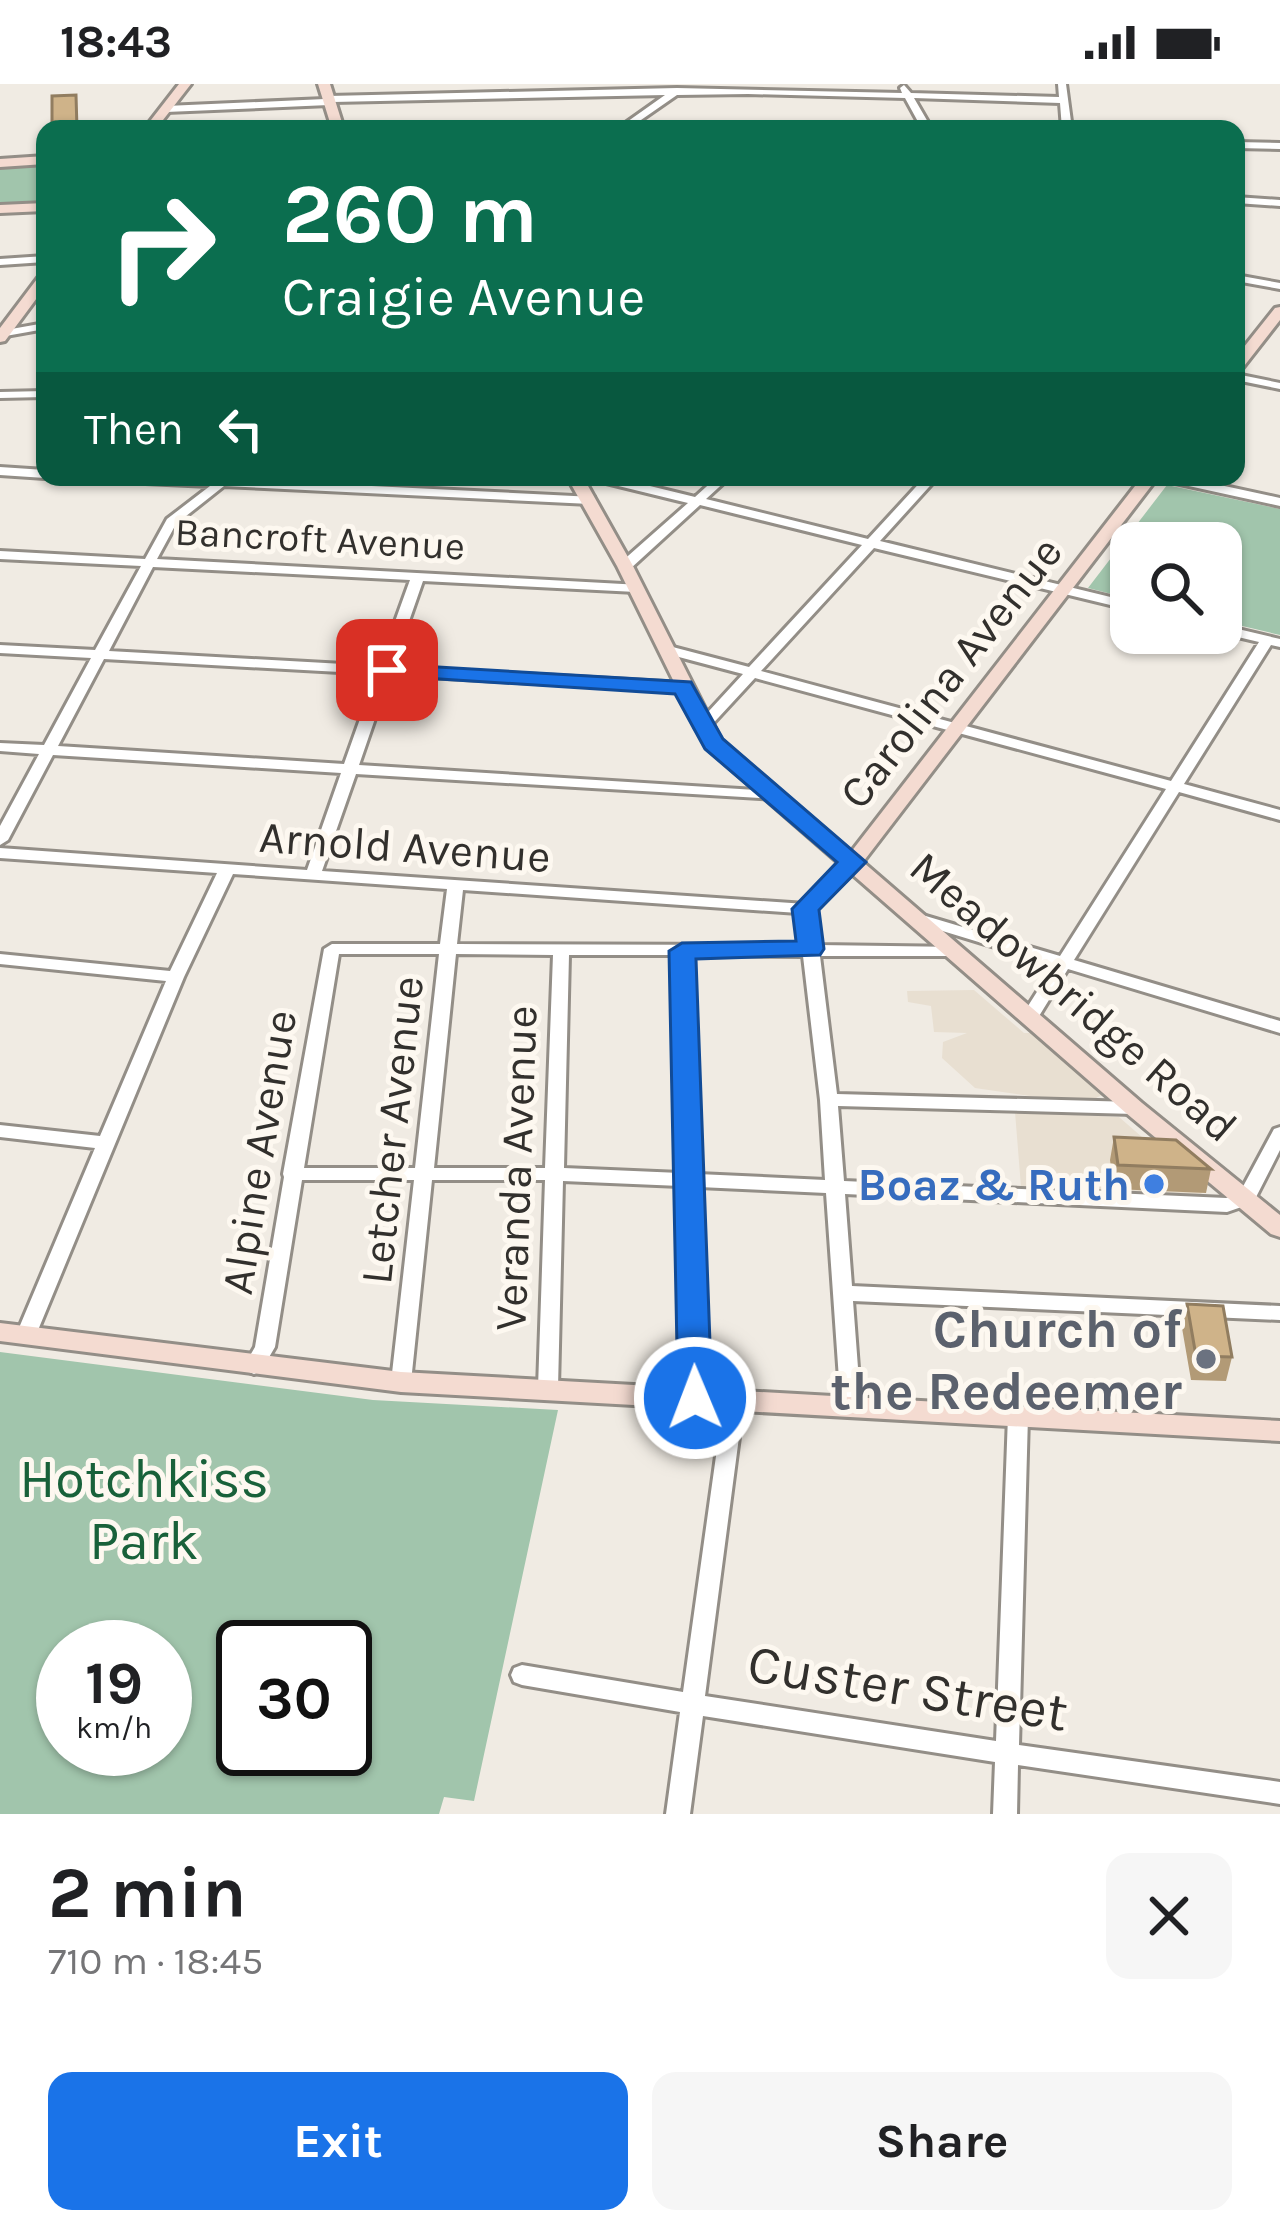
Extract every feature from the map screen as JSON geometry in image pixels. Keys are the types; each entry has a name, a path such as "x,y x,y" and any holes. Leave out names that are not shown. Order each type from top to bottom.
{"main road":[{"path":"158,120 184,84"},
{"path":"324,84 335,120"},
{"path":"0,163 36,161"},
{"path":"0,209 36,207"},
{"path":"8,324 36,289"},
{"path":"1245,356 1280,311"},
{"name":"Meadowbridge Road","path":"581,486 636,587 702,728 771,796 1280,1228"},
{"name":"Carolina Avenue","path":"806,909 853,862 1143,486"},
{"path":"13,1334 401,1382 1280,1431"}],"street":[{"path":"655,84 675,92"},
{"path":"635,120 694,84"},
{"path":"902,84 922,120"},
{"path":"1062,84 1066,120"},
{"path":"166,109 675,92 1063,100"},
{"path":"1245,145 1280,146"},
{"path":"1245,201 1280,203"},
{"path":"0,262 36,260"},
{"path":"1245,280 1280,286"},
{"path":"1245,379 1280,386"},
{"path":"0,386 16,393"},
{"path":"0,395 36,394"},
{"path":"0,471 36,473"},
{"path":"0,840 171,522 218,486"},
{"path":"321,486 590,500"},
{"path":"634,486 1110,601"},
{"path":"625,566 714,486"},
{"path":"702,728 924,486"},
{"path":"1207,486 1280,502"},
{"name":"Bancroft Avenue","path":"0,555 636,587"},
{"path":"313,874 418,576"},
{"path":"1030,1017 1274,641 1242,633"},
{"path":"0,649 683,687"},
{"path":"665,649 1280,814"},
{"path":"0,747 771,796"},
{"name":"Arnold Avenue","path":"0,853 806,909"},
{"path":"13,1334 227,869"},
{"name":"Letcher Avenue","path":"401,1382 427,1174 454,886"},
{"path":"806,909 830,1100 851,1408"},
{"path":"919,919 1280,1028"},
{"name":"Alpine Avenue","path":"254,1366 265,1346 332,949 450,949"},
{"path":"450,949 954,951"},
{"name":"Veranda Avenue","path":"548,1388 561,951"},
{"path":"682,951 695,1398"},
{"path":"0,959 176,977"},
{"path":"830,1100 1134,1108"},
{"path":"0,1131 104,1143"},
{"path":"292,1174 554,1174 1227,1205 1246,1198 1280,1133"},
{"path":"845,1293 1280,1313"},
{"path":"678,1814 734,1399"},
{"path":"1005,1814 1018,1416"},
{"name":"Custer Street","path":"522,1675 1280,1793"}],"shaded area":[{"path":"974,990 1102,1095 1092,1100 1044,1098 975,1088 942,1058 943,1042 967,1033 934,1032 931,1006 908,1002 907,991"},
{"path":"1015,1112 1119,1117 1203,1190 1200,1197 1021,1187"}],"green space":[{"path":"36,163 36,204 0,207 0,165"},
{"path":"1166,486 1280,509 1280,635 1242,626 1242,522 1139,522"},
{"path":"1110,559 1110,594 1088,588"},
{"name":"Hotchkiss Park","path":"0,1352 373,1400 558,1410 474,1801 444,1797 439,1814 0,1814"}],"building":[{"path":"76,95 77,120 52,120 52,96"},
{"path":"1114,1137 1176,1140 1211,1169 1118,1165"},
{"path":"1187,1304 1223,1306 1232,1357 1196,1356"}],"place":[{"name":"Boaz & Ruth","path":"1154,1184"},
{"name":"Church of the Redeemer","path":"1206,1359"}],"route":[{"path":"387,670 683,687 713,743 853,862 806,909 810,949 682,951 695,1398"}]}
